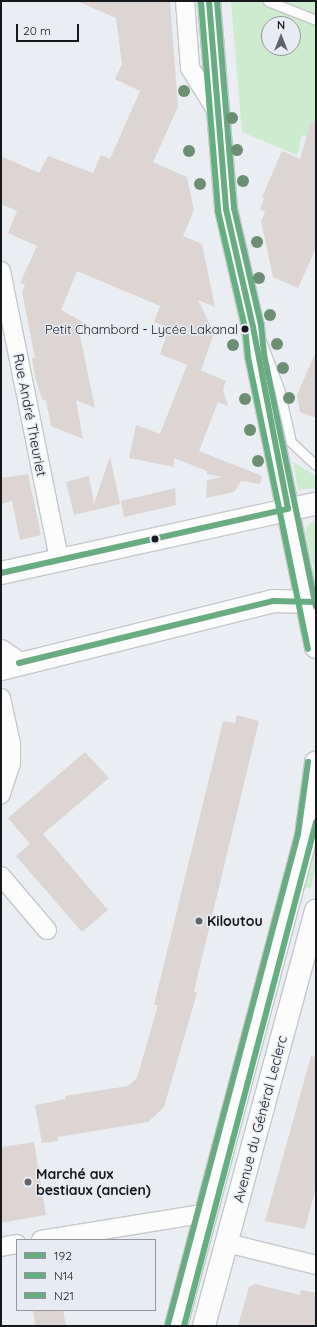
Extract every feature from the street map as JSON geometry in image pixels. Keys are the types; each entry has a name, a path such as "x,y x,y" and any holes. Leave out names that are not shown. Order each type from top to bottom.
{"main road":[{"path":"210,1 226,209 253,327 288,509 312,602 316,647"},
{"path":"1,572 59,558 316,504"},
{"path":"1,651 10,666 273,601 312,602"},
{"name":"Avenue du Général Leclerc","path":"176,1326 306,836 316,763"},
{"name":"Avenue du Général Leclerc","path":"204,1326 316,911"}],"street":[{"path":"185,1 190,68 218,113"},
{"name":"Rue André Theuriet","path":"1,271 59,558"},
{"path":"1,698 11,744 11,763 1,794"},
{"path":"1,876 47,930"},
{"path":"47,1239 207,1213"},
{"path":"227,1243 316,1264"},
{"path":"1,1247 16,1244"}],"lane":[{"path":"268,1 316,20"},
{"path":"253,327 267,352 291,442 316,465"}],"green space":[{"path":"231,1 316,1 316,132 309,137 302,135 297,155 242,132"},
{"path":"293,462 316,476 316,488 298,490"},
{"path":"316,519 316,581 306,533 308,525"},
{"path":"316,837 316,867 311,888 303,887"}],"building":[{"path":"77,1 170,1 178,107 153,162 187,177 194,210 183,236 202,244 215,307 198,300 214,333 201,370 193,367 226,381 223,389 228,406 218,402 199,451 262,476 260,484 241,481 234,492 206,498 207,480 222,477 207,474 207,471 174,458 174,467 129,458 136,425 160,434 187,365 160,354 169,328 154,322 160,306 77,271 61,310 83,322 79,331 95,408 76,400 83,439 51,426 46,401 42,399 35,377 32,358 35,358 22,292 25,285 20,283 37,246 8,233 17,211 1,204 1,156 39,173 48,156 93,173 101,155 110,159 140,91 115,79 122,64 116,18"},
{"path":"311,122 316,122 316,248 298,288 273,277 261,221 265,212 260,209 264,198 262,197 282,151 300,159"},
{"path":"316,351 316,418 300,412 297,395"},
{"path":"110,456 120,504 74,515 66,482 89,476 94,504"},
{"path":"28,474 41,535 20,540 12,501 1,504 1,478"},
{"path":"175,488 176,505 124,517 121,501"},
{"path":"237,715 259,721 194,991 197,993 164,1107 148,1122 58,1137 58,1141 42,1143 35,1105 66,1099 65,1096 128,1086 137,1078 158,1005 154,1005 223,721 235,723"},
{"path":"85,752 109,778 43,834 108,910 82,932 16,856 30,844 8,818"},
{"path":"311,1056 316,1057 316,1187 305,1229 265,1221"},
{"name":"Marché aux bestiaux (ancien)","path":"34,1142 46,1215 1,1223 1,1147"},
{"path":"255,1284 300,1295 301,1290 316,1293 316,1326 238,1326 249,1287"},
{"path":"33,1311 63,1311 66,1326 35,1326"}],"transit line":[{"name":"192","path":"209,1 226,209 253,327 288,509"},
{"name":"N21","path":"217,1 234,208 261,325 264,354 316,607"},
{"name":"N14","path":"201,2 218,211 245,328 248,357 308,649"},
{"name":"192","path":"1,573 288,509"},
{"name":"192","path":"19,663 273,601 316,602"},
{"name":"N21","path":"168,1324 298,834 308,762"},
{"name":"N14","path":"184,1326 316,822"}],"place":[{"name":"Petit Chambord - Lycée Lakanal","path":"245,329"},
{"name":"Kiloutou","path":"199,921"},
{"name":"Marché aux bestiaux (ancien)","path":"28,1182"}]}
